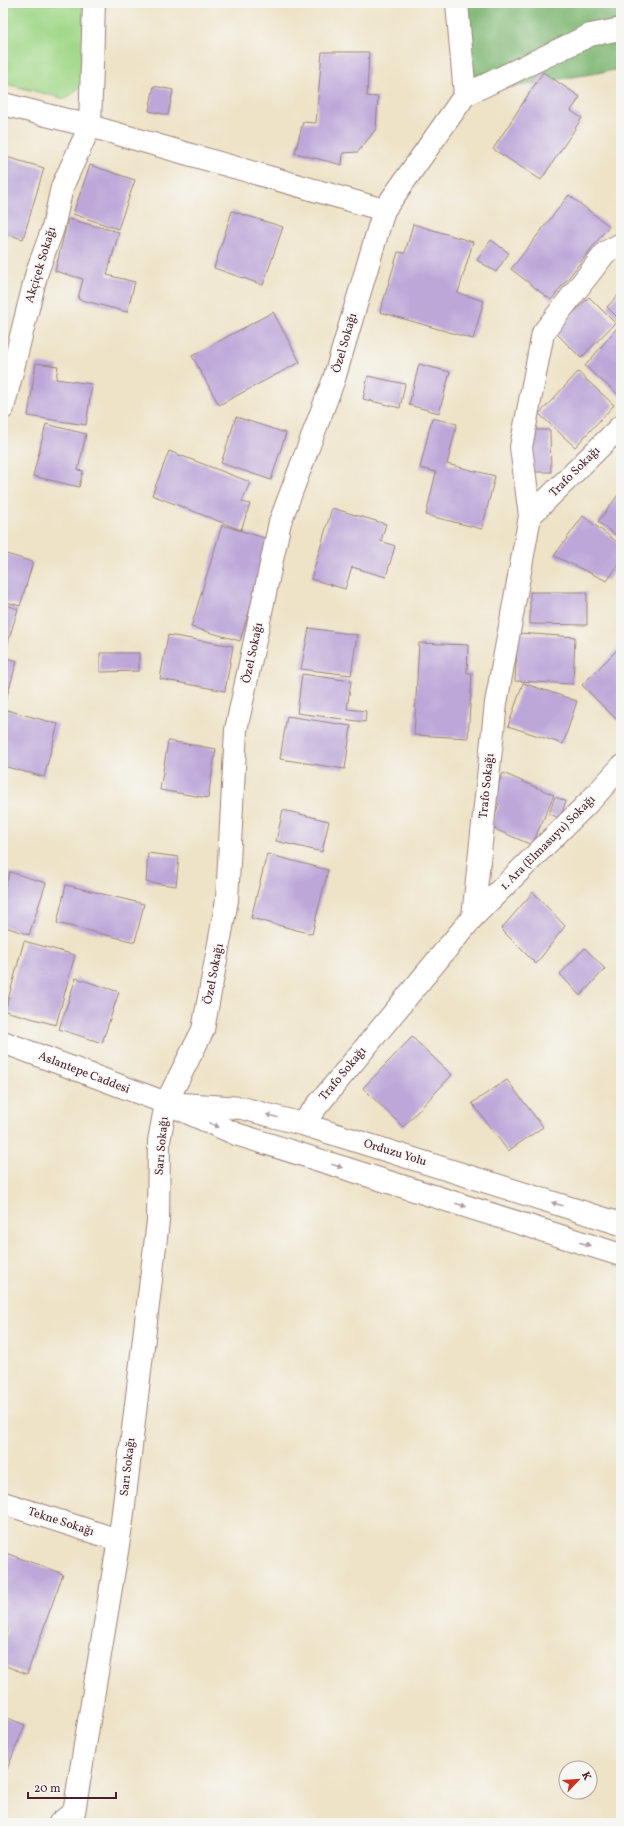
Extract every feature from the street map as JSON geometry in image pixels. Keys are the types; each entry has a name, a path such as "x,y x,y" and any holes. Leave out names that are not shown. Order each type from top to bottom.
{"street":[{"path":"90,126 94,3"},
{"path":"457,3 465,95 590,35 621,29"},
{"name":"Özel Sokağı","path":"166,1103 203,1030 227,900 236,730 280,522 334,379 384,210 465,95"},
{"path":"3,104 90,126 384,210"},
{"name":"Akçiçek Sokağı","path":"3,408 37,272 53,228 62,187 90,126"},
{"path":"530,516 521,447 543,333 606,252 621,244"},
{"name":"Trafo Sokağı","path":"302,1124 473,917 496,703 530,516 621,426"},
{"name":"1. Ara (Elmasuyu) Sokağı","path":"473,917 591,800 621,766"},
{"path":"478,868 496,895"},
{"name":"Aslantepe Caddesi","path":"3,1042 166,1103"},
{"path":"166,1103 236,1134 621,1255"},
{"name":"Orduzu Yolu","path":"166,1103 242,1108 302,1124 621,1224"},
{"name":"Sarı Sokağı","path":"60,1823 74,1812 118,1540 158,1221 159,1141 166,1103"},
{"name":"Tekne Sokağı","path":"3,1503 118,1540"}],"green space":[{"path":"3,3 82,3 88,80 66,99 3,83"},
{"path":"457,3 621,3 621,69 465,95"}],"building":[{"path":"322,52 369,52 367,96 378,97 376,129 358,152 343,153 342,165 295,153 303,122 316,123"},
{"path":"543,72 580,97 571,111 582,118 541,180 493,149"},
{"path":"154,86 173,90 168,115 149,111"},
{"path":"3,156 44,168 23,239 3,233"},
{"path":"90,165 135,180 118,229 73,214"},
{"path":"569,195 609,226 551,300 511,269"},
{"path":"232,211 283,227 263,285 214,268"},
{"path":"68,219 119,232 107,275 135,282 127,312 78,299 83,279 55,271"},
{"path":"413,224 473,242 458,293 484,301 473,339 380,312 398,252 405,253"},
{"path":"491,240 509,253 496,272 477,260"},
{"path":"621,292 621,321 607,307"},
{"path":"589,297 615,323 581,358 555,332"},
{"path":"273,312 300,362 219,405 192,356"},
{"path":"617,328 621,331 621,397 585,366"},
{"path":"36,363 58,366 56,379 92,384 86,425 28,416"},
{"path":"419,364 450,372 439,413 409,405"},
{"path":"578,372 614,405 575,447 539,414"},
{"path":"368,376 405,384 400,408 363,399"},
{"path":"236,417 286,433 271,480 221,463"},
{"path":"432,418 457,424 447,464 495,476 482,529 426,515 436,472 420,468"},
{"path":"46,424 86,434 78,470 83,471 79,487 33,476"},
{"path":"532,430 550,430 551,472 533,472"},
{"path":"169,451 250,482 242,502 250,504 241,530 152,495"},
{"path":"621,491 621,539 598,522"},
{"path":"332,508 386,524 381,541 395,546 386,577 352,567 345,589 311,579"},
{"path":"583,516 621,545 621,561 607,581 554,556"},
{"path":"222,525 271,540 240,641 191,627"},
{"path":"3,553 33,562 20,606 3,601"},
{"path":"530,592 587,592 587,625 530,624"},
{"path":"3,604 18,609 5,652 3,652"},
{"path":"309,628 357,635 351,675 301,669"},
{"path":"518,633 575,637 573,684 515,681"},
{"path":"168,635 233,646 225,691 160,679"},
{"path":"419,643 468,645 467,673 472,673 468,738 414,735"},
{"path":"621,646 621,724 582,685"},
{"path":"100,653 139,653 139,671 100,672"},
{"path":"3,657 17,661 5,703 3,703"},
{"path":"302,674 351,681 347,709 366,711 365,722 297,713"},
{"path":"523,683 577,701 563,744 508,726"},
{"path":"3,709 58,724 44,777 3,766"},
{"path":"287,716 351,726 345,769 280,759"},
{"path":"168,741 216,749 208,798 160,790"},
{"path":"503,773 554,795 532,845 490,827 499,804 492,801"},
{"path":"555,797 566,801 560,818 549,814"},
{"path":"283,810 329,821 322,852 276,841"},
{"path":"148,853 179,857 176,886 146,882"},
{"path":"267,854 328,870 312,934 251,918"},
{"path":"10,872 46,883 29,935 3,926 3,892"},
{"path":"66,885 144,904 135,942 57,923"},
{"path":"533,892 565,926 536,964 501,929"},
{"path":"24,941 75,955 56,1025 5,1011"},
{"path":"585,948 605,969 580,996 560,974"},
{"path":"76,978 119,992 102,1043 59,1029"},
{"path":"412,1037 452,1075 403,1127 363,1088"},
{"path":"507,1080 543,1127 508,1151 472,1103"},
{"path":"3,1552 63,1574 27,1674 3,1665 3,1641 8,1629 3,1627"},
{"path":"3,1716 25,1725 3,1779"}]}
